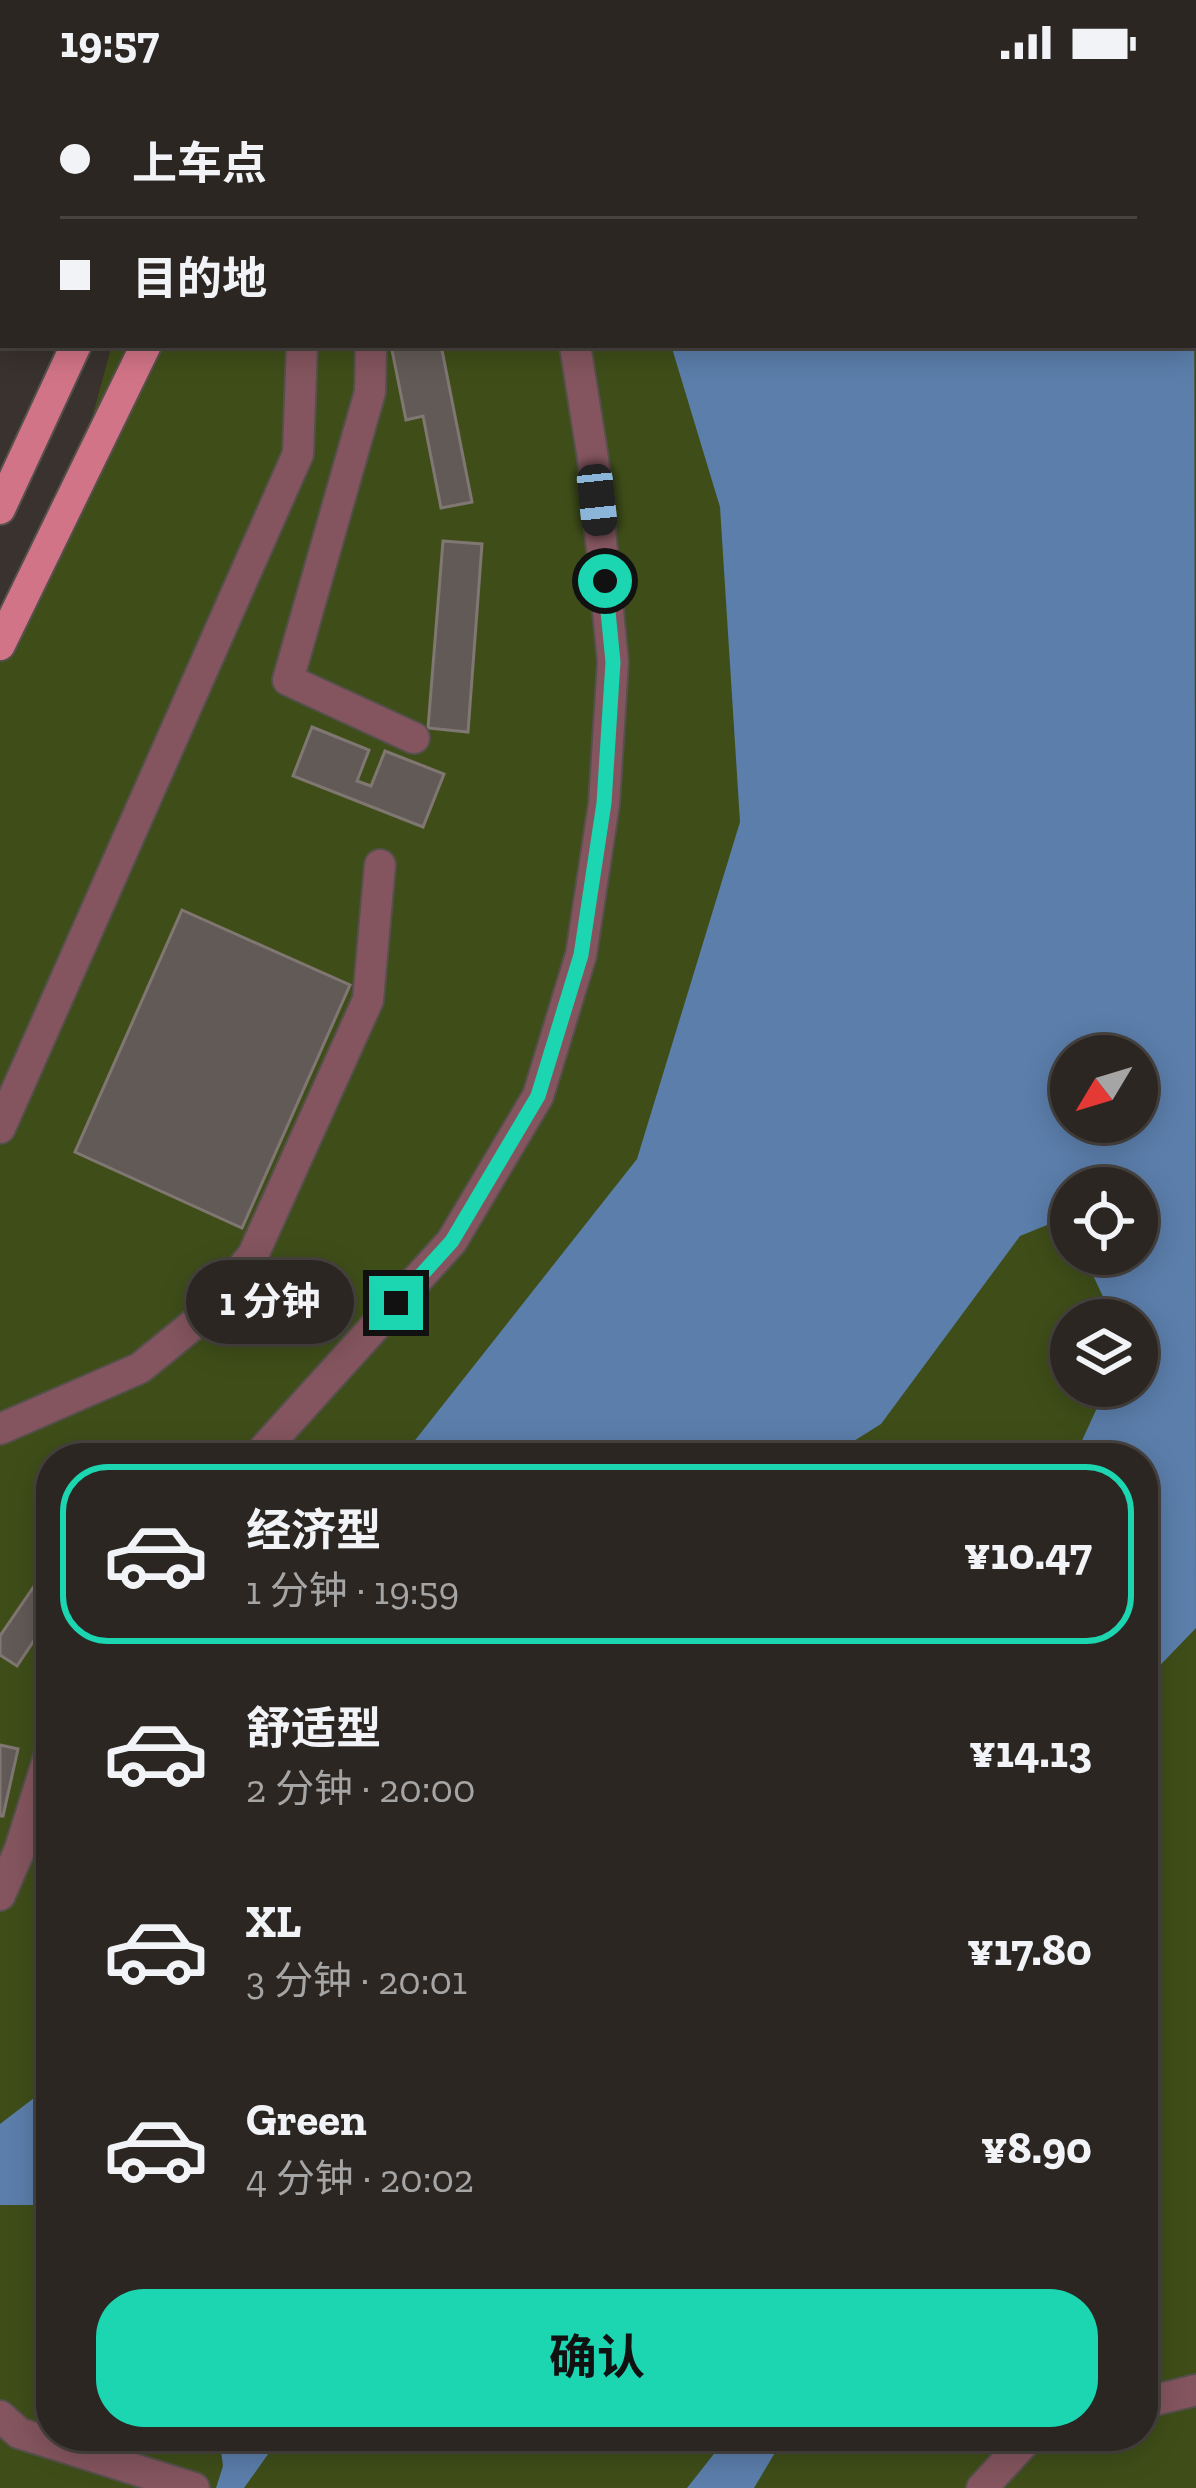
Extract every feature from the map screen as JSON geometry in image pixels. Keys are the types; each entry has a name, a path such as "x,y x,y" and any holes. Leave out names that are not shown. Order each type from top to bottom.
{"main road":[{"path":"0,509 75,348"},
{"path":"0,646 145,348"}],"street":[{"path":"0,1128 298,454 302,348"},
{"path":"371,348 370,392 288,680 414,738"},
{"path":"270,1443 452,1241 538,1096 581,955 604,803 613,662 593,459 575,348"},
{"path":"0,1429 140,1368 200,1319 253,1256 368,1000 380,865"},
{"path":"0,1895 36,1798"},
{"path":"1158,2399 1196,2390"},
{"path":"0,2416 19,2434 36,2439"},
{"path":"74,2451 194,2488"},
{"path":"982,2488 1016,2451"}],"green space":[{"path":"111,348 1196,348 1196,2488 0,2488 0,610 83,451"}],"water":[{"path":"672,348 1194,348 1196,1628 1158,1667 1158,1443 1081,1443 1097,1407 1158,1407 1158,1299 1104,1299 1093,1275 1158,1275 1158,1167 1050,1167 1050,1224 1020,1236 881,1424 851,1443 413,1443 637,1159 740,822 720,507"},
{"path":"36,2096 36,2205 0,2205 0,2124"},
{"path":"221,2451 270,2451 244,2488 216,2488 223,2466"},
{"path":"716,2451 776,2451 754,2488 687,2488"}],"building":[{"path":"392,348 442,348 472,502 441,508 423,416 406,420"},
{"path":"443,541 482,544 468,732 428,728"},
{"path":"312,727 369,750 357,781 371,786 385,751 444,774 423,827 293,776"},
{"path":"182,910 350,985 242,1228 75,1152"},
{"path":"36,1583 36,1638 17,1666 0,1655 0,1636"},
{"path":"0,1745 18,1749 3,1816 0,1816"}],"route":[{"path":"396,1303 452,1241 538,1096 581,955 604,803 613,662 605,581"}]}
